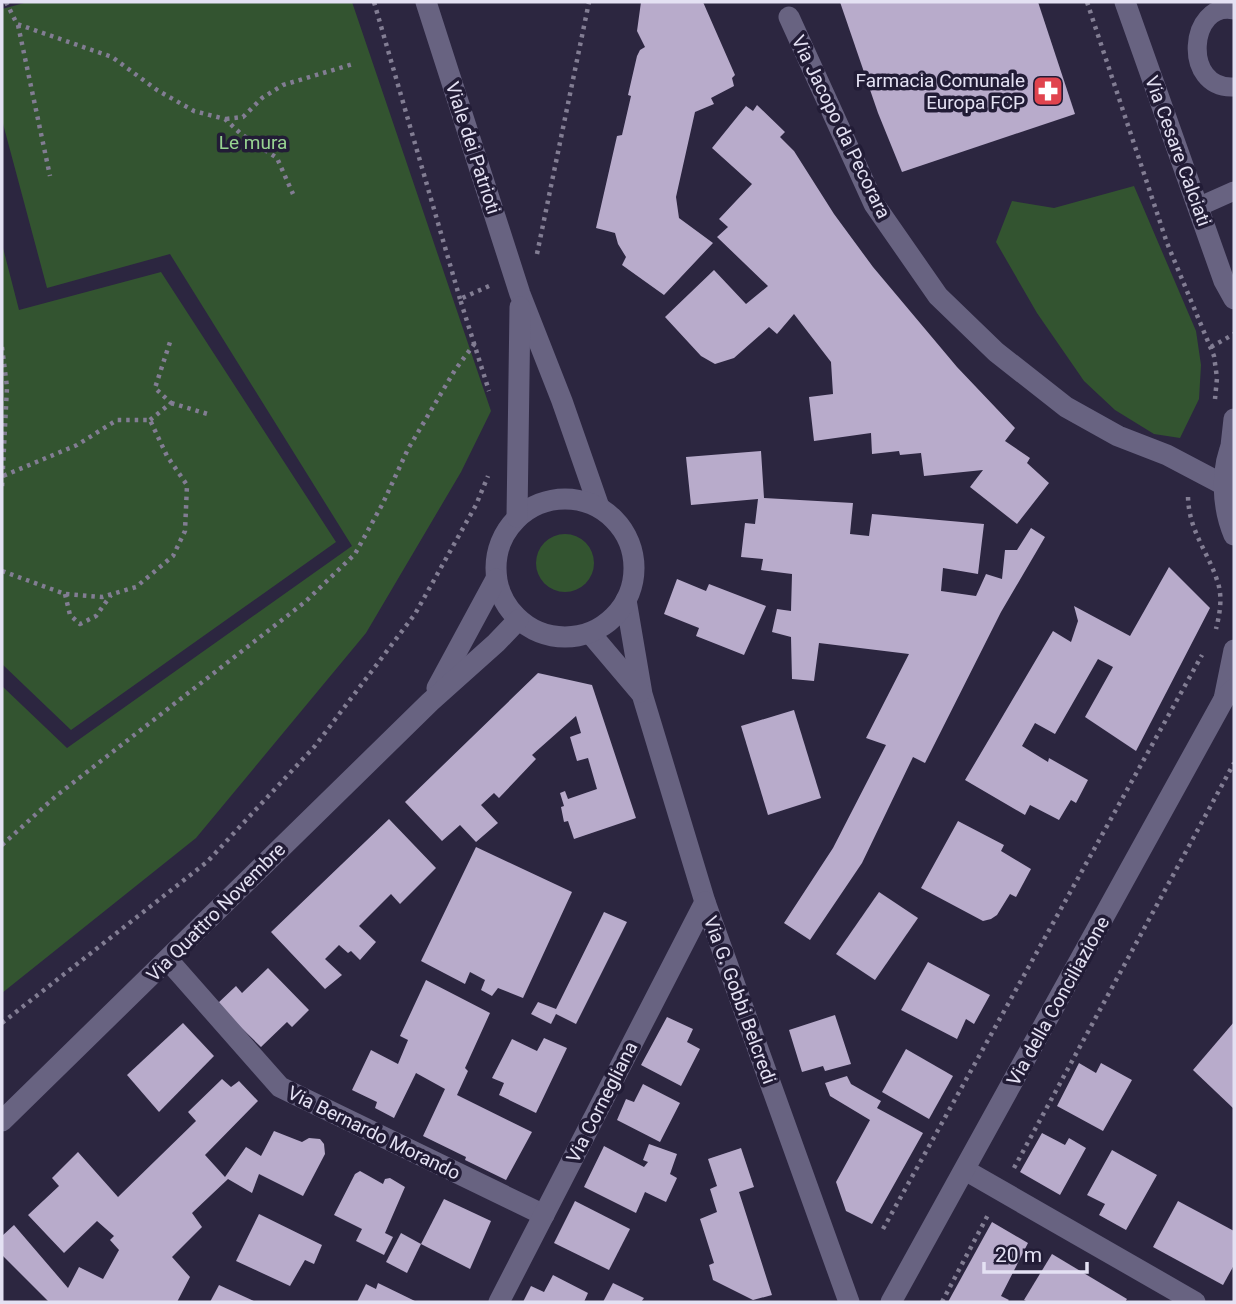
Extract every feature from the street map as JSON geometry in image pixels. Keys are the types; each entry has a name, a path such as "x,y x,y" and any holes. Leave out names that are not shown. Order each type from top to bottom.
{"street":[{"name":"Viale dei Patrioti","path":"426,2 520,294 562,401 599,507 616,520 628,538 634,558 634,580 626,600"},
{"name":"Via Cesare Calciati","path":"1125,2 1224,281 1234,299"},
{"name":"Via Jacopo da Pecorara","path":"789,17 874,204 938,296 996,352 1066,407 1118,436 1167,454 1224,485"},
{"name":"Viale dei Patrioti","path":"517,517 520,294"},
{"path":"1234,419 1233,443 1224,485 1228,520 1234,535"},
{"path":"599,507 579,499 555,498 536,504 517,517 503,535 496,556 496,579 503,602 518,620 534,630 552,636 572,637 590,633 617,614 626,600"},
{"name":"Via Quattro Novembre","path":"430,702 496,579"},
{"name":"Via G. Gobbi Belcredi","path":"626,600 642,694 705,902 849,1302"},
{"name":"Via Quattro Novembre","path":"2,1121 430,702 518,620"},
{"name":"Via G. Gobbi Belcredi","path":"590,633 642,694"},
{"name":"Via della Conciliazione","path":"891,1302 1229,694 1234,650"},
{"name":"Via Cornegliana","path":"499,1302 705,902"},
{"name":"Via Bernardo Morando","path":"168,960 280,1087 544,1215"},
{"path":"965,1170 1195,1302"}],"lane":[{"path":"1234,10 1226,8 1210,15 1197,36 1196,58 1213,81 1234,87"},
{"path":"1198,207 1234,191"}],"path":[{"path":"6,2 17,24 50,176"},
{"path":"374,2 460,299"},
{"path":"538,250 589,2"},
{"path":"1087,2 1167,243 1211,347 1217,378 1211,410"},
{"path":"17,24 112,57 157,90 194,111 225,119 243,117 262,98 283,85 353,64"},
{"path":"225,119 277,158 293,194"},
{"path":"1211,347 1234,334"},
{"path":"170,340 155,388 171,403 211,415"},
{"path":"2,845 56,796 304,602 355,554 408,449 455,370 475,343 490,393"},
{"path":"2,347 7,387 2,488"},
{"path":"3,476 77,445 117,420 150,420 171,403"},
{"path":"2,571 65,594 102,597 136,587 173,556 185,531 187,485 167,456 150,420"},
{"path":"2,1023 207,862 315,746 415,614 477,505 489,472"},
{"path":"1188,486 1190,519 1198,542 1218,581 1220,612 1216,631"},
{"path":"65,594 69,615 80,624 96,616 112,594"},
{"path":"883,1229 1203,654"},
{"path":"1013,1169 1234,763"},
{"path":"942,1302 991,1210"}],"green space":[{"name":"Le mura","path":"28,2 352,2 491,411 461,472 366,633 196,838 2,993 2,686 67,748 352,546 170,254 47,288 2,120 2,9"},
{"path":"1134,186 1196,331 1201,365 1199,399 1180,438 1154,434 1115,410 1084,381 1037,313 996,242 1012,201 1054,208"},
{"path":"2,244 19,310 161,272 336,542 71,730 2,664"},
{"path":"565,534 576,536 589,547 594,563 592,574 581,587 565,592 554,590 541,579 536,563 538,552 549,539"}],"building":[{"path":"641,2 703,2 735,75 732,78 734,86 711,98 714,104 695,112 676,197 679,218 713,243 664,295 622,265 626,257 615,233 596,228 617,136 622,135 637,56 645,47 637,31"},
{"path":"840,2 1038,2 1075,114 902,172 878,113"},
{"path":"757,105 785,132 780,137 794,151 834,214 873,267 957,367 1015,428 1005,441 1030,458 1027,463 1049,483 1017,524 970,487 983,470 924,476 921,453 900,455 899,451 872,454 871,433 814,441 809,397 833,394 831,362 794,314 777,334 769,327 734,358 715,364 701,356 665,317 714,270 746,304 768,286 717,237 728,227 719,219 752,184 712,148 746,106 753,111"},
{"path":"761,451 764,498 853,503 850,534 869,536 872,514 984,524 978,574 943,568 941,591 976,596 986,574 1002,579 1005,550 1017,550 1031,528 1045,537 1001,612 925,763 913,757 862,863 810,940 784,923 833,848 886,745 866,738 909,654 819,643 814,681 792,679 791,637 772,632 777,609 791,611 792,574 761,570 763,559 741,557 745,523 755,524 758,499 691,505 686,457"},
{"path":"1169,567 1210,608 1136,751 1085,717 1113,667 1098,659 1055,734 1035,723 1022,746 1048,762 1049,758 1088,780 1076,803 1071,800 1059,820 1030,805 1025,815 965,780 1053,631 1071,642 1078,621 1074,606 1130,636"},
{"path":"677,579 706,591 709,584 766,606 744,655 696,636 699,628 664,614"},
{"path":"538,673 592,685 636,818 574,839 568,821 564,822 561,807 564,806 560,793 565,791 568,799 597,789 588,758 577,761 570,737 581,733 576,716 532,755 536,759 499,798 494,793 481,805 498,823 476,842 460,825 442,841 405,802"},
{"path":"794,710 821,798 768,815 741,726"},
{"path":"389,819 436,868 400,904 391,894 359,926 376,942 360,960 339,945 325,959 342,975 325,989 271,932"},
{"path":"958,821 1004,845 1001,851 1031,869 1016,897 1010,894 997,915 991,919 983,921 921,888"},
{"path":"476,847 572,892 523,998 498,988 492,996 481,990 485,980 470,972 465,984 421,961"},
{"path":"879,892 918,918 875,980 836,954"},
{"path":"604,912 627,922 576,1024 556,1014 551,1024 531,1014 538,1002 556,1009"},
{"path":"928,962 990,995 974,1024 966,1019 957,1039 901,1010"},
{"path":"268,968 309,1010 292,1027 287,1022 261,1047 217,1004 236,986 242,993"},
{"path":"426,980 490,1013 465,1068 468,1071 457,1095 532,1132 506,1180 423,1136 445,1089 416,1073 394,1118 375,1108 377,1102 352,1090 371,1050 398,1064 408,1040 400,1036"},
{"path":"835,1015 851,1064 825,1071 823,1066 802,1072 789,1030"},
{"path":"667,1017 693,1029 687,1042 700,1049 681,1086 641,1065"},
{"path":"1234,1022 1234,1109 1193,1070"},
{"path":"183,1023 214,1056 159,1112 127,1075"},
{"path":"544,1038 567,1048 536,1113 499,1095 504,1083 492,1078 512,1039 537,1051"},
{"path":"906,1049 953,1076 929,1119 882,1092"},
{"path":"1079,1063 1096,1073 1101,1063 1132,1080 1103,1131 1057,1106"},
{"path":"847,1076 851,1084 881,1101 877,1108 923,1133 872,1224 846,1211 836,1182 870,1120 830,1096 825,1083"},
{"path":"222,1079 231,1087 239,1081 258,1101 205,1155 225,1177 246,1147 261,1156 274,1131 302,1142 309,1138 320,1139 324,1144 325,1154 303,1196 259,1174 252,1193 228,1179 192,1213 202,1227 172,1257 190,1277 177,1302 49,1302 2,1255 2,1236 14,1225 68,1288 79,1267 103,1279 119,1250 110,1240 114,1236 97,1221 64,1253 28,1215 59,1186 52,1178 78,1152 118,1197 196,1121 188,1112"},
{"path":"643,1084 680,1103 660,1142 617,1120 626,1099 634,1102"},
{"path":"1042,1133 1065,1145 1069,1138 1086,1148 1060,1195 1020,1172"},
{"path":"649,1144 677,1154 670,1174 677,1178 666,1202 645,1192 636,1213 584,1187 604,1146 644,1167 648,1162 643,1160"},
{"path":"741,1148 754,1187 739,1192 772,1295 753,1300 713,1280 709,1265 714,1263 700,1219 717,1212 710,1189 717,1186 708,1159"},
{"path":"1112,1150 1157,1175 1126,1230 1099,1215 1105,1204 1087,1195"},
{"path":"360,1171 383,1184 385,1179 390,1178 405,1187 385,1233 393,1237 384,1255 356,1241 362,1229 334,1215 355,1174"},
{"path":"444,1199 491,1221 470,1269 421,1244"},
{"path":"575,1201 630,1229 609,1270 554,1243"},
{"path":"1178,1201 1234,1231 1234,1265 1223,1285 1153,1247"},
{"path":"259,1214 322,1245 314,1264 305,1260 290,1286 236,1261"},
{"path":"992,1222 1028,1243 1001,1296 1009,1300 948,1302"},
{"path":"401,1233 421,1244 407,1273 386,1262"},
{"path":"1052,1254 1127,1299 1125,1302 1024,1300"},
{"path":"553,1275 588,1293 584,1302 523,1302 531,1286 544,1292"},
{"path":"378,1283 417,1302 357,1302 366,1284 376,1289"},
{"path":"613,1283 644,1298 641,1302 603,1302"},
{"path":"219,1285 256,1302 210,1302"}],"place":[{"name":"Farmacia Comunale Europa FCP","path":"1048,91"}]}
